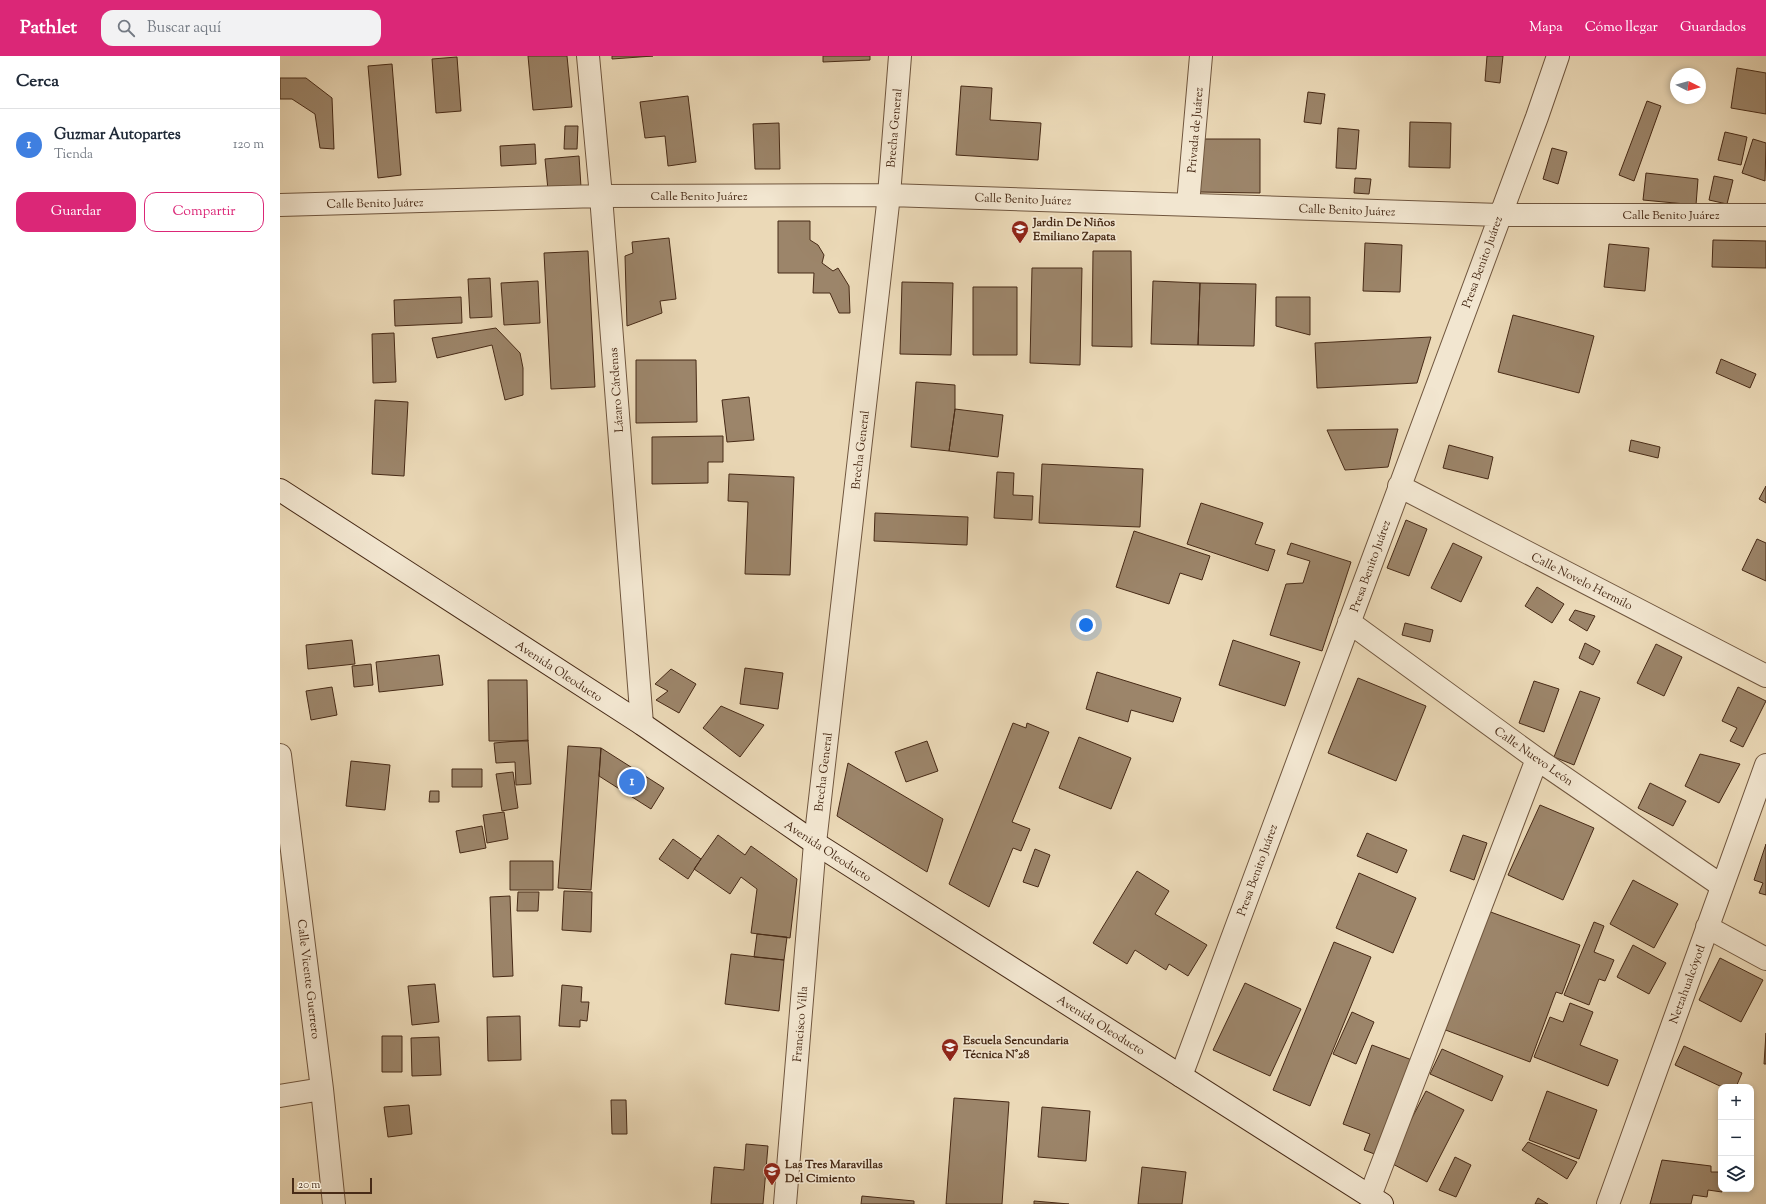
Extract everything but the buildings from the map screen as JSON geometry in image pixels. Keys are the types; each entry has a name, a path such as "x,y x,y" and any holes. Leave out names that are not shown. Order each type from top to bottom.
{"street":[{"name":"Lázaro Cárdenas","path":"588,56 601,196 642,724"},
{"name":"Brecha General","path":"815,843 889,195 900,56"},
{"name":"Privada de Juárez","path":"1188,204 1202,56"},
{"name":"Presa Benito Juárez","path":"1181,1076 1558,56"},
{"name":"Calle Benito Juárez","path":"280,205 601,196 889,195 1500,215 1766,215"},
{"name":"Calle Novelo Hermilo","path":"1399,486 1766,676"},
{"name":"Avenida Oleoducto","path":"280,490 642,724 815,843 1376,1200"},
{"name":"Calle Nuevo León","path":"1349,622 1537,759 1722,886"},
{"name":"Calle Vicente Guerrero","path":"280,754 322,1089 334,1204"},
{"path":"1376,1200 1537,759"},
{"name":"Netzahualcóyotl","path":"1608,1204 1766,765"},
{"name":"Francisco Villa","path":"785,1204 815,843"},
{"path":"1707,927 1766,959"},
{"path":"280,1096 322,1089"}],"place":[{"name":"Jardin De Niños Emiliano Zapata","path":"1020,244"},
{"name":"Guzmar Autopartes","path":"632,782"},
{"name":"Escuela Sencundaria Técnica N°28","path":"950,1062"},
{"name":"Las Tres Maravillas Del Cimiento","path":"772,1186"}]}
